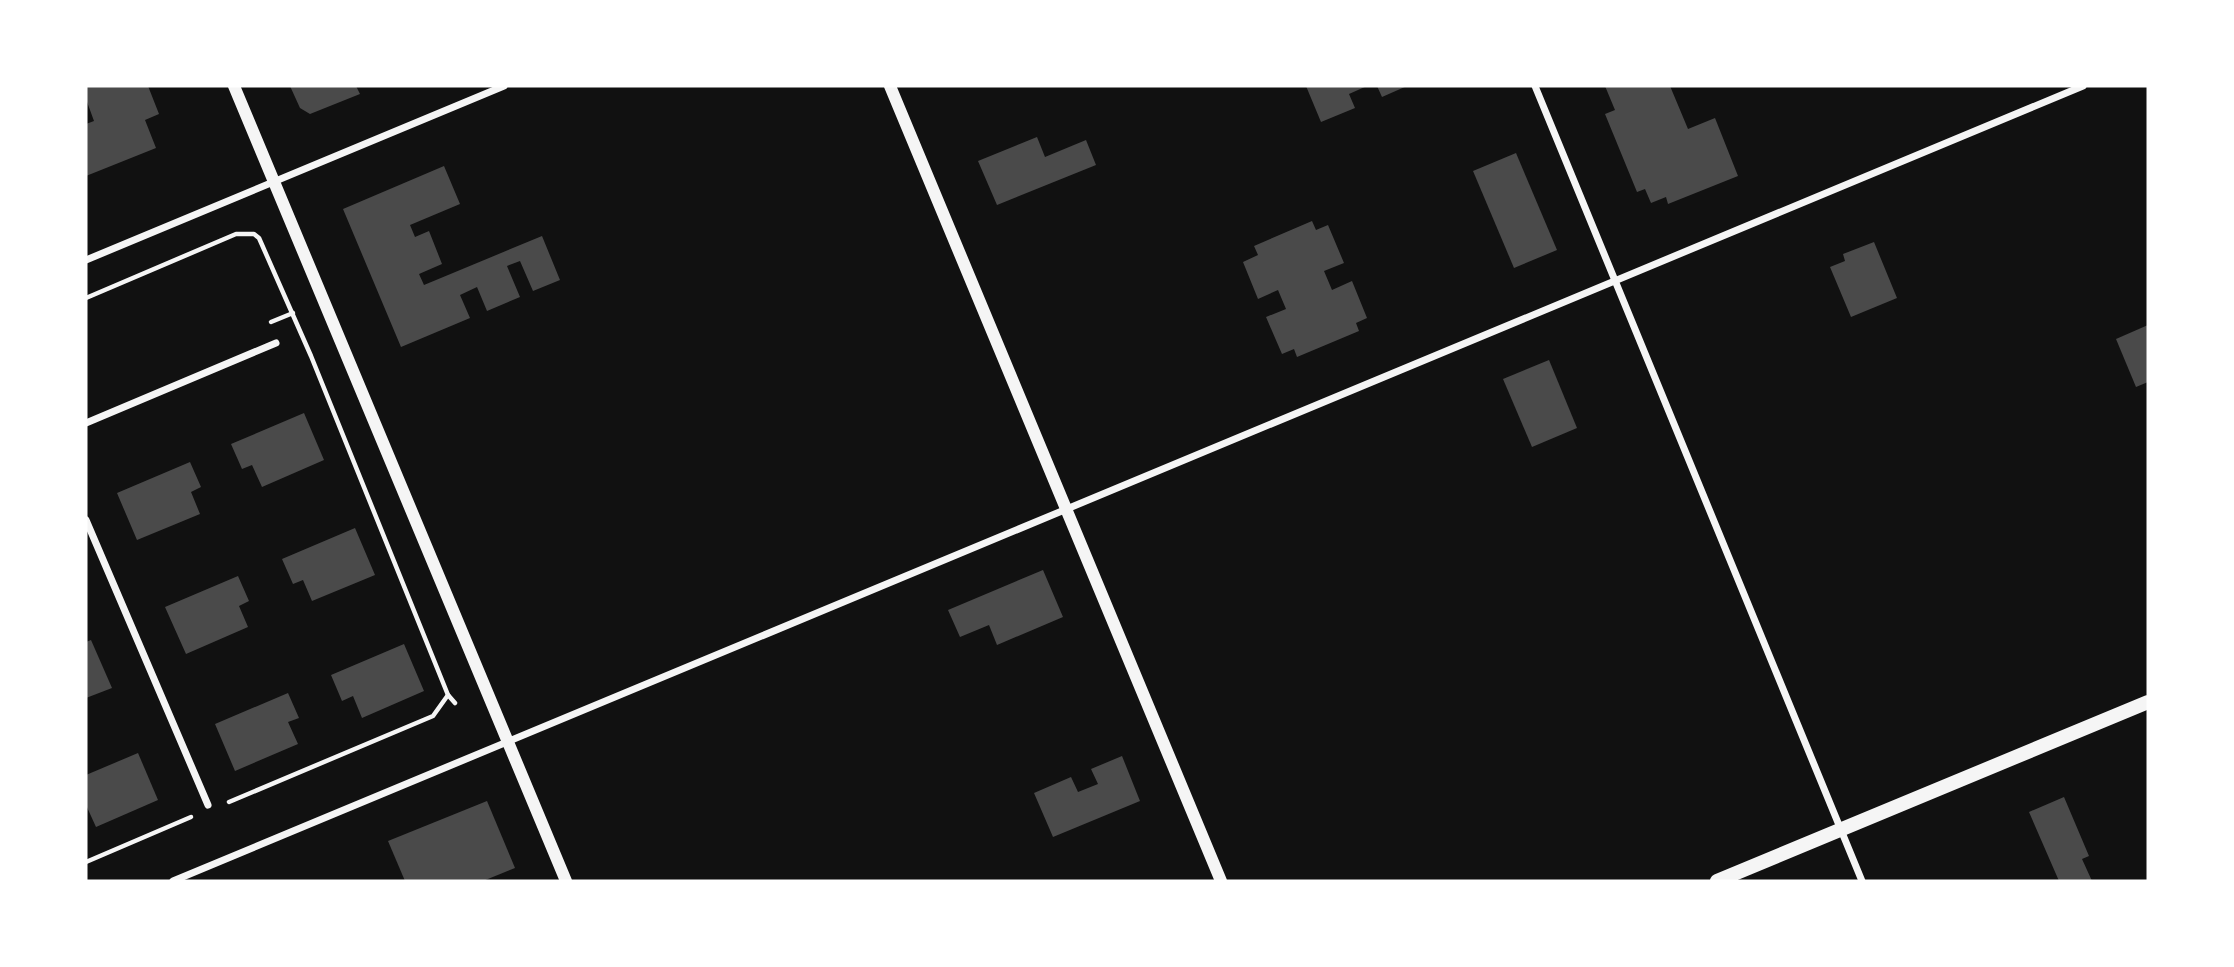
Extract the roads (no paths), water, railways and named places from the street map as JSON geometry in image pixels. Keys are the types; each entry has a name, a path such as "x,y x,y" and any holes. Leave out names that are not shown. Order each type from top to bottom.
{"main road":[{"path":"1717,881 2148,702"}],"street":[{"path":"234,86 566,881"},
{"path":"86,260 504,86"},
{"path":"890,86 1221,881"},
{"path":"1535,86 1863,881"},
{"path":"173,881 1065,507 2083,86"},
{"path":"86,423 276,342"},
{"path":"86,520 208,806"}]}
